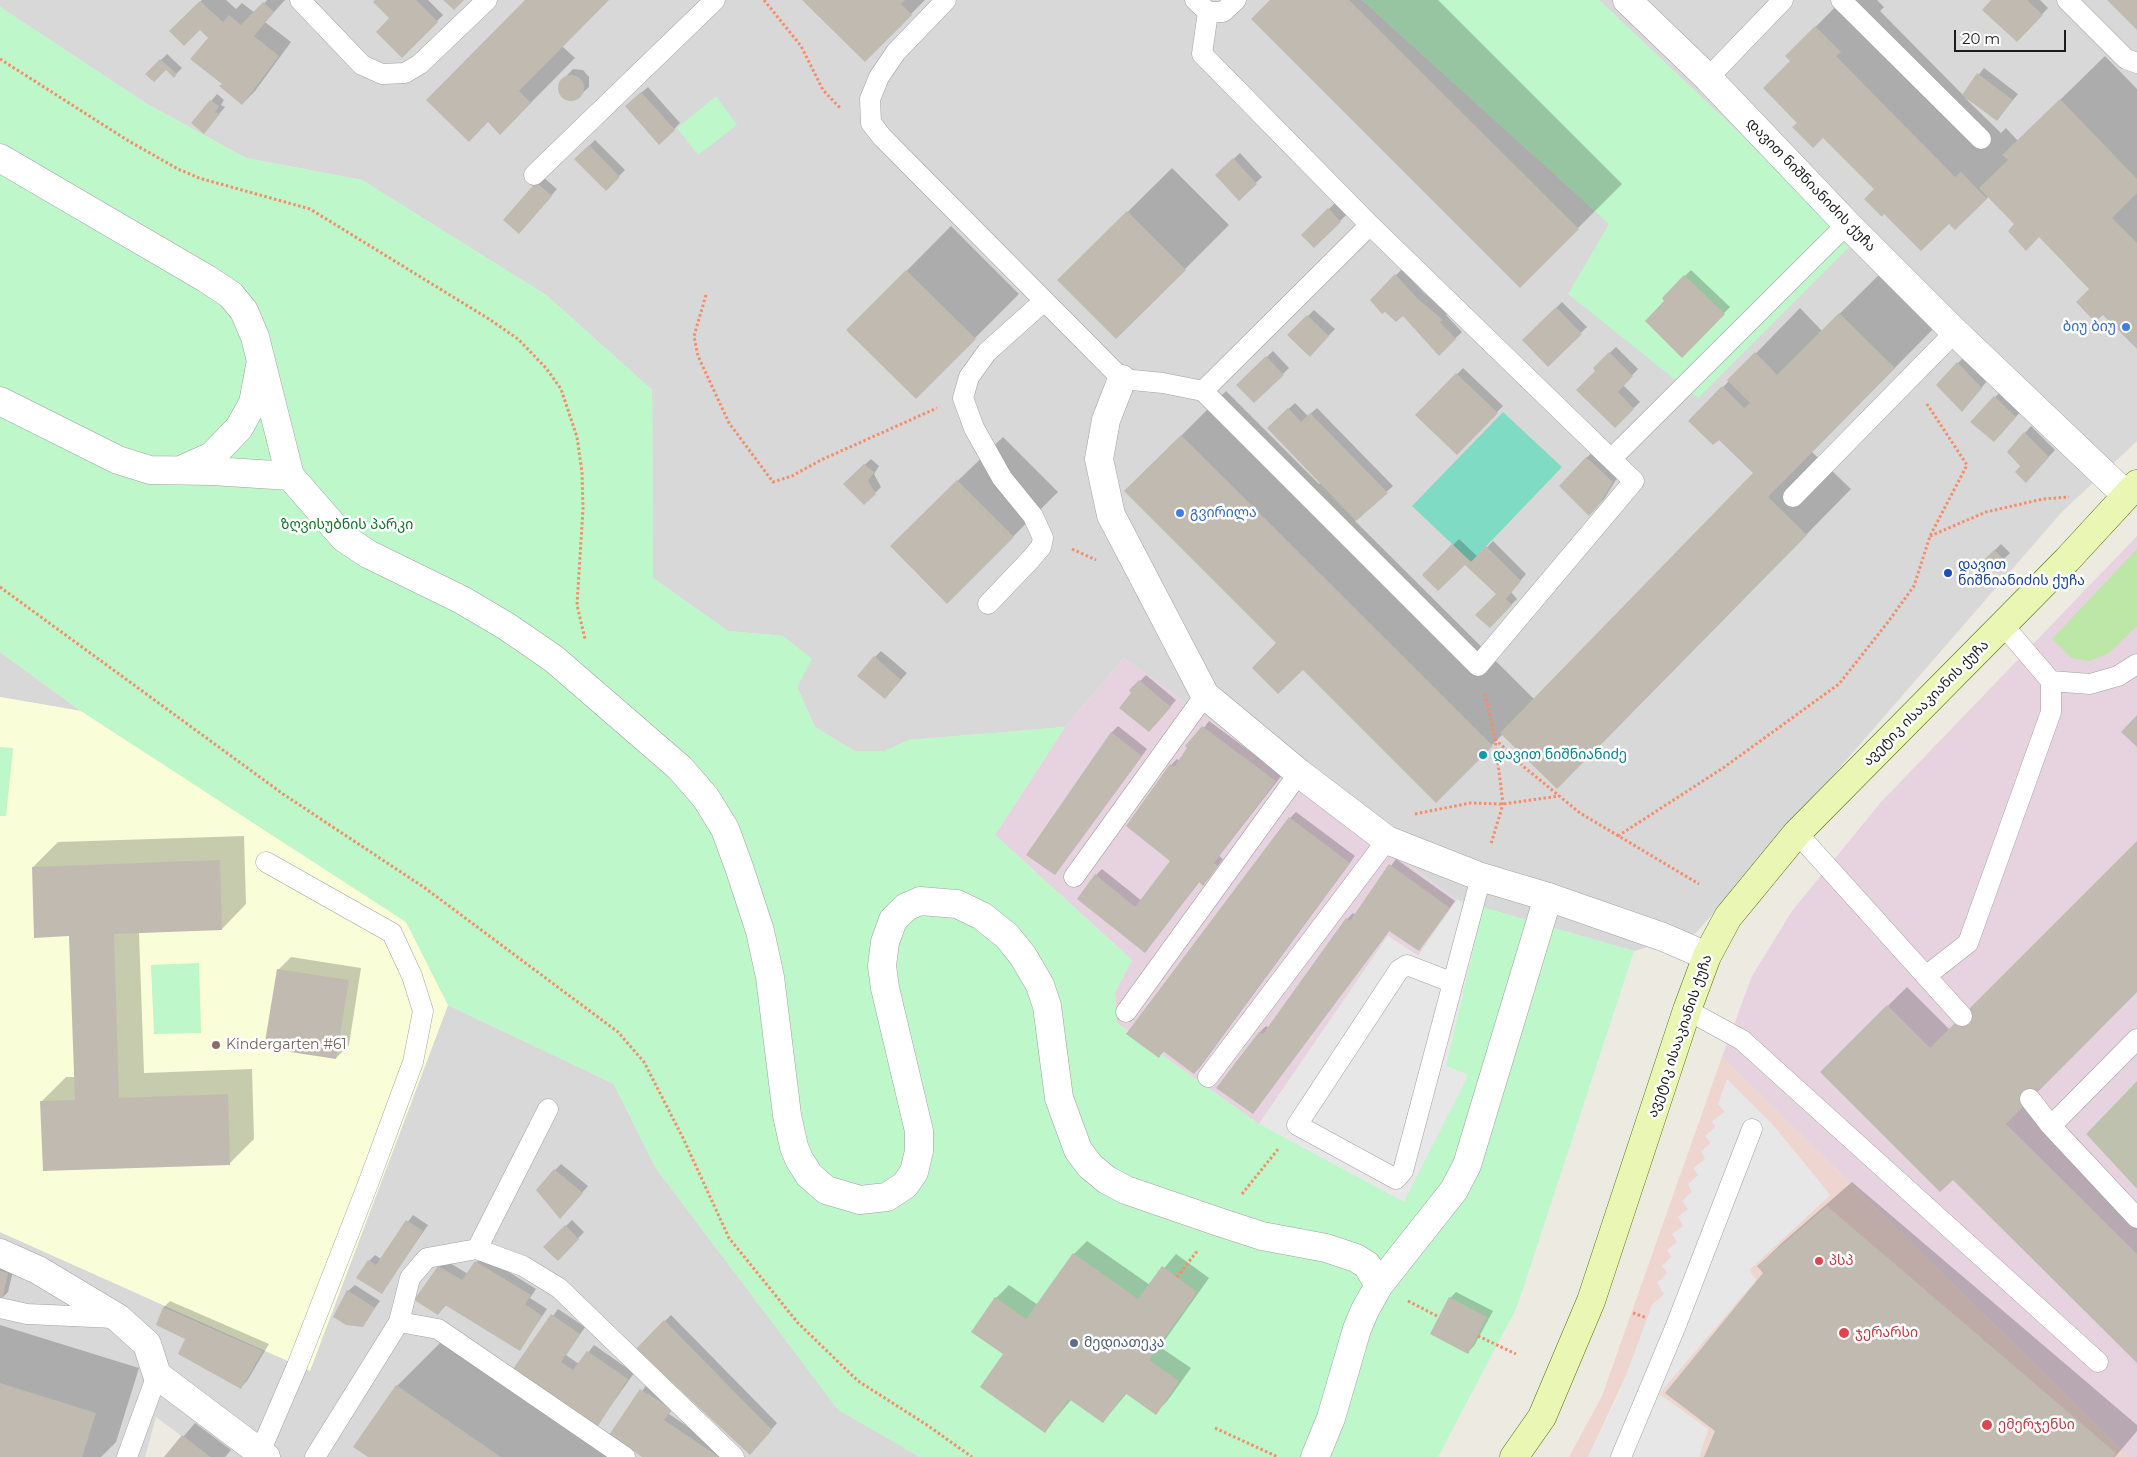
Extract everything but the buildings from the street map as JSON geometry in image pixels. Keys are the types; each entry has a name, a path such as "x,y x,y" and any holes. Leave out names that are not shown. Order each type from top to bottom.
{"main road":[{"name":"ავეტიკ ისააკიანის ქუჩა","path":"1514,1457 1542,1417 1591,1301 1687,1010 1707,956 1728,917 1797,833 2067,560 2131,489"}],"street":[{"name":"დავით ნიშნიანიძის ქუჩა","path":"1627,0 1708,78 1847,224 1955,332 2131,489"},
{"path":"0,158 208,279 231,295 244,311 255,337 290,476 344,538 368,554 462,600 506,626 554,660 680,768 706,798 725,829 762,940 770,977 787,1114 794,1146 798,1159 809,1175 826,1190 860,1200 887,1197 905,1186 914,1172 919,1151 919,1132 884,988 882,966 884,942 894,920 906,907 920,901 957,904 982,916 1007,936 1023,956 1040,985 1047,1006 1059,1098 1078,1150 1090,1166 1107,1180 1126,1190 1262,1236 1326,1248 1356,1258 1367,1265 1379,1285"},
{"path":"177,471 212,456 239,428 253,403 261,358"},
{"path":"1122,379 1106,420 1099,459 1112,515 1205,695 1299,773 1387,840 1481,877 1548,897 1663,937 1707,956"},
{"path":"0,401 118,460 150,470 212,470 290,476"},
{"path":"1315,1457 1331,1418 1357,1329 1379,1285 1454,1190 1467,1165 1548,897"},
{"path":"0,1253 38,1270 118,1318 147,1344 157,1375 263,1455"}],"lane":[{"path":"300,0 362,65 382,74 405,73 420,64 486,0"},
{"path":"534,175 715,0"},
{"path":"946,0 896,52 879,77 870,99 871,123 882,137 1122,379 1163,383 1203,391 1478,666 1634,481 1370,225 1202,54 1201,6 1223,12 1236,0"},
{"path":"1708,78 1783,0"},
{"path":"1840,0 1981,138"},
{"path":"2067,0 2126,59 2137,63"},
{"path":"1611,459 1847,224"},
{"path":"1203,391 1370,225"},
{"path":"988,604 1030,560 1040,547 1043,538 1033,516 1002,478 974,428 963,398 969,377 988,352 1044,301"},
{"path":"1793,497 1911,380 1955,332"},
{"path":"1926,976 1968,943 2051,712 2051,681 2003,625"},
{"path":"2051,681 2090,684 2118,676 2137,664"},
{"path":"1074,877 1205,695"},
{"path":"1126,1012 1299,773"},
{"path":"1797,833 1962,1016"},
{"path":"1208,1078 1387,840"},
{"path":"263,1455 379,1156 413,1062 423,1011 412,976 392,933 266,862"},
{"path":"1451,982 1407,965 1399,970 1297,1125 1396,1178 1403,1171 1451,982 1481,877"},
{"path":"1687,1010 1742,1040 2098,1362"},
{"path":"2051,1126 2137,1038"},
{"path":"2030,1100 2051,1126 2137,1218"},
{"path":"477,1249 548,1109"},
{"path":"1622,1457 1675,1328 1752,1129"},
{"path":"315,1457 399,1322 410,1278 427,1258 477,1249 523,1266 559,1288 734,1457"},
{"path":"0,1308 27,1314 118,1318"},
{"path":"399,1322 438,1329 625,1457"},
{"path":"127,1457 157,1375"}],"path":[{"path":"764,0 801,46 823,90 839,108 871,123"},
{"path":"0,59 127,140 178,169 198,178 310,209 489,319 518,339 546,368 561,389 570,412 577,437 582,472 583,510 577,605 582,629 593,663 591,691"},
{"path":"706,295 694,336 698,356 729,424 773,482 792,476 919,414"},
{"path":"1618,836 1723,768 1839,684 1914,586 1930,536 1967,465 1911,380"},
{"path":"1930,536 1986,512 2043,499 2069,497"},
{"path":"1066,546 1100,562"},
{"path":"0,588 283,794 425,888 618,1032 644,1062 682,1138 728,1238 798,1323 858,1381 972,1457"},
{"path":"1478,666 1495,738 1503,804 1481,877"},
{"path":"1495,738 1524,767 1580,813 1699,884"},
{"path":"1414,814 1470,803 1503,804 1559,796"},
{"path":"1478,1336 1516,1354"},
{"path":"1215,1428 1278,1457"}],"shaded area":[{"path":"0,0 1362,0 1610,224 1854,242 1599,0 2137,0 2137,441 2061,513 1696,933 1634,951 1457,900 1124,658 1065,727 909,740 885,751 854,751 815,727 797,687 811,659 783,636 728,631 653,578 652,390 546,295 362,180 246,158 147,104 0,7"},
{"path":"1503,412 1562,467 1471,562 1412,506"},
{"path":"2137,536 2137,1081 2086,1134 2137,1189 2137,1457 2129,1457 1722,1057 1752,976 1792,911 1881,802"},
{"path":"0,652 81,711 0,697"},
{"path":"1124,658 1457,900 1418,956 1388,936 1259,1124 1117,1023 1115,992 1132,960 995,835 1065,727"},
{"name":"Kindergarten #61","path":"0,697 81,711 406,922 448,1005 310,1371 0,1232"},
{"path":"1457,900 1481,915 1446,1066 1468,1076 1404,1202 1259,1124 1388,936 1418,956"},
{"path":"448,1005 614,1084 655,1167 838,1409 920,1457 210,1457 156,1417 145,1457 0,1457 0,1232 310,1370"},
{"name":"ჯერარსი","path":"1722,1057 2129,1457 1699,1457 1708,1429 1658,1394 1755,1280 1749,1270 1830,1195 1772,1124 1727,1080 1725,1112 1712,1122 1716,1126 1705,1159 1694,1168 1698,1175 1683,1226 1671,1257 1664,1294 1588,1457 1569,1457 1602,1396"},
{"path":"1727,1079 1772,1124 1830,1195 1749,1270 1756,1280 1659,1394 1708,1429 1699,1457 1588,1457 1618,1397 1652,1305 1664,1294 1657,1283 1667,1273 1662,1266 1671,1257 1667,1250 1677,1242 1672,1234 1683,1226 1678,1217 1688,1209 1682,1201 1692,1192 1688,1184 1698,1175 1694,1169 1705,1159 1701,1151 1711,1143 1705,1136 1716,1126 1711,1122 1725,1112 1718,1104"},
{"path":"2137,1081 2137,1189 2086,1134"}],"green space":[{"path":"1362,0 1599,0 1854,242 1698,398 1568,294 1609,224"},
{"name":"ზღვისუბნის პარკი","path":"0,7 147,104 246,158 362,180 546,295 652,390 653,578 728,631 783,636 812,659 797,687 815,727 854,751 884,751 909,740 1065,727 995,835 1132,960 1115,992 1117,1023 1259,1124 1468,1075 1446,1066 1481,915 1457,900 1634,951 1517,1307 1438,1457 920,1457 838,1410 655,1167 614,1084 448,1005 406,922 81,711 0,652"},
{"path":"716,96 737,125 698,155 677,128"},
{"path":"2137,549 2137,626 2109,653 2090,661 2071,658 2052,639"},
{"path":"0,747 13,748 6,816 0,816"},
{"path":"199,963 201,1033 154,1034 151,965"}],"place":[{"name":"ბიუ ბიუ","path":"2126,327"},
{"name":"გვირილა","path":"1180,513"},
{"name":"დავით ნიშნიანიძის ქუჩა","path":"1948,573"},
{"name":"დავით ნიშნიანიძე","path":"1483,755"},
{"name":"Kindergarten #61","path":"216,1045"},
{"name":"პსპ","path":"1819,1261"},
{"name":"ჯერარსი","path":"1844,1333"},
{"name":"მედიათეკა","path":"1074,1343"},
{"name":"ემერჯენსი","path":"1987,1425"}]}
